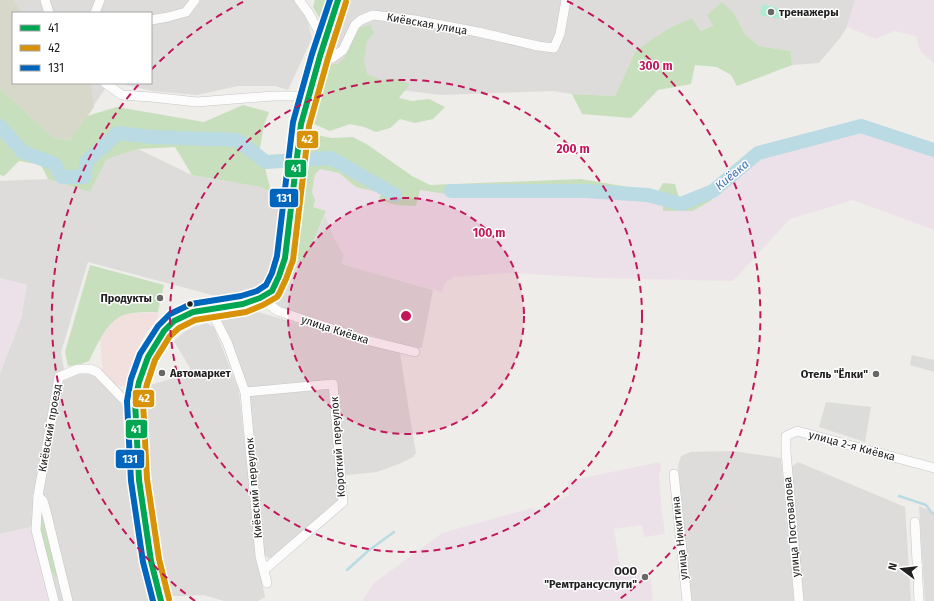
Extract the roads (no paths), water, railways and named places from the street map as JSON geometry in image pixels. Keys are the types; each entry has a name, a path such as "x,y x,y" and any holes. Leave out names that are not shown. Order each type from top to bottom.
{"main road":[{"path":"160,601 151,561 139,480 135,401 139,382 148,357 164,331 174,321 193,312 243,304 260,298 272,290 279,276 285,258 301,124 320,56 338,0"}],"street":[{"path":"45,0 49,12"},
{"path":"95,12 100,0"},
{"path":"152,20 186,12 195,0"},
{"path":"299,0 325,40"},
{"name":"Киёвская улица","path":"320,56 332,58 343,50 355,25 373,15 415,20 554,48 560,34 566,0"},
{"path":"106,84 122,95 197,102 273,96 299,96 308,100"},
{"name":"улица Киёвка","path":"260,298 278,311 366,340 414,352"},
{"name":"Киёвский переулок","path":"210,309 227,342 245,392 260,556 267,583"},
{"name":"Киёвский проезд","path":"54,601 36,530 38,496 59,377 78,369 90,369 97,372 122,398 135,401"},
{"name":"Короткий переулок","path":"245,392 333,384 343,502 264,570"},
{"name":"улица 2-я Киёвка","path":"786,452 786,436 797,431 934,468"},
{"name":"улица Постовалова","path":"786,452 799,601"},
{"name":"улица Никитина","path":"674,474 687,601"},
{"path":"38,496 43,501 46,510 68,601"},
{"path":"914,522 919,601"}],"waterway":[{"name":"Киёвка","path":"0,126 23,152 55,164 62,177 84,177 87,161 118,133 153,137 237,140 266,162 331,158 395,195"},
{"name":"Киёвка","path":"451,191 585,191 648,195 681,204 713,191 758,153 861,126 934,150"},
{"path":"899,496 926,505 934,514"},
{"path":"347,570 368,551 394,532"}],"place":[{"name":"тренажеры","path":"771,12"},
{"name":"Продукты","path":"160,298"},
{"name":"Автомаркет","path":"162,373"},
{"name":"Отель \"Ёлки\"","path":"876,374"},
{"name":"ООО \"Ремтрансуслуги\"","path":"645,577"}]}
